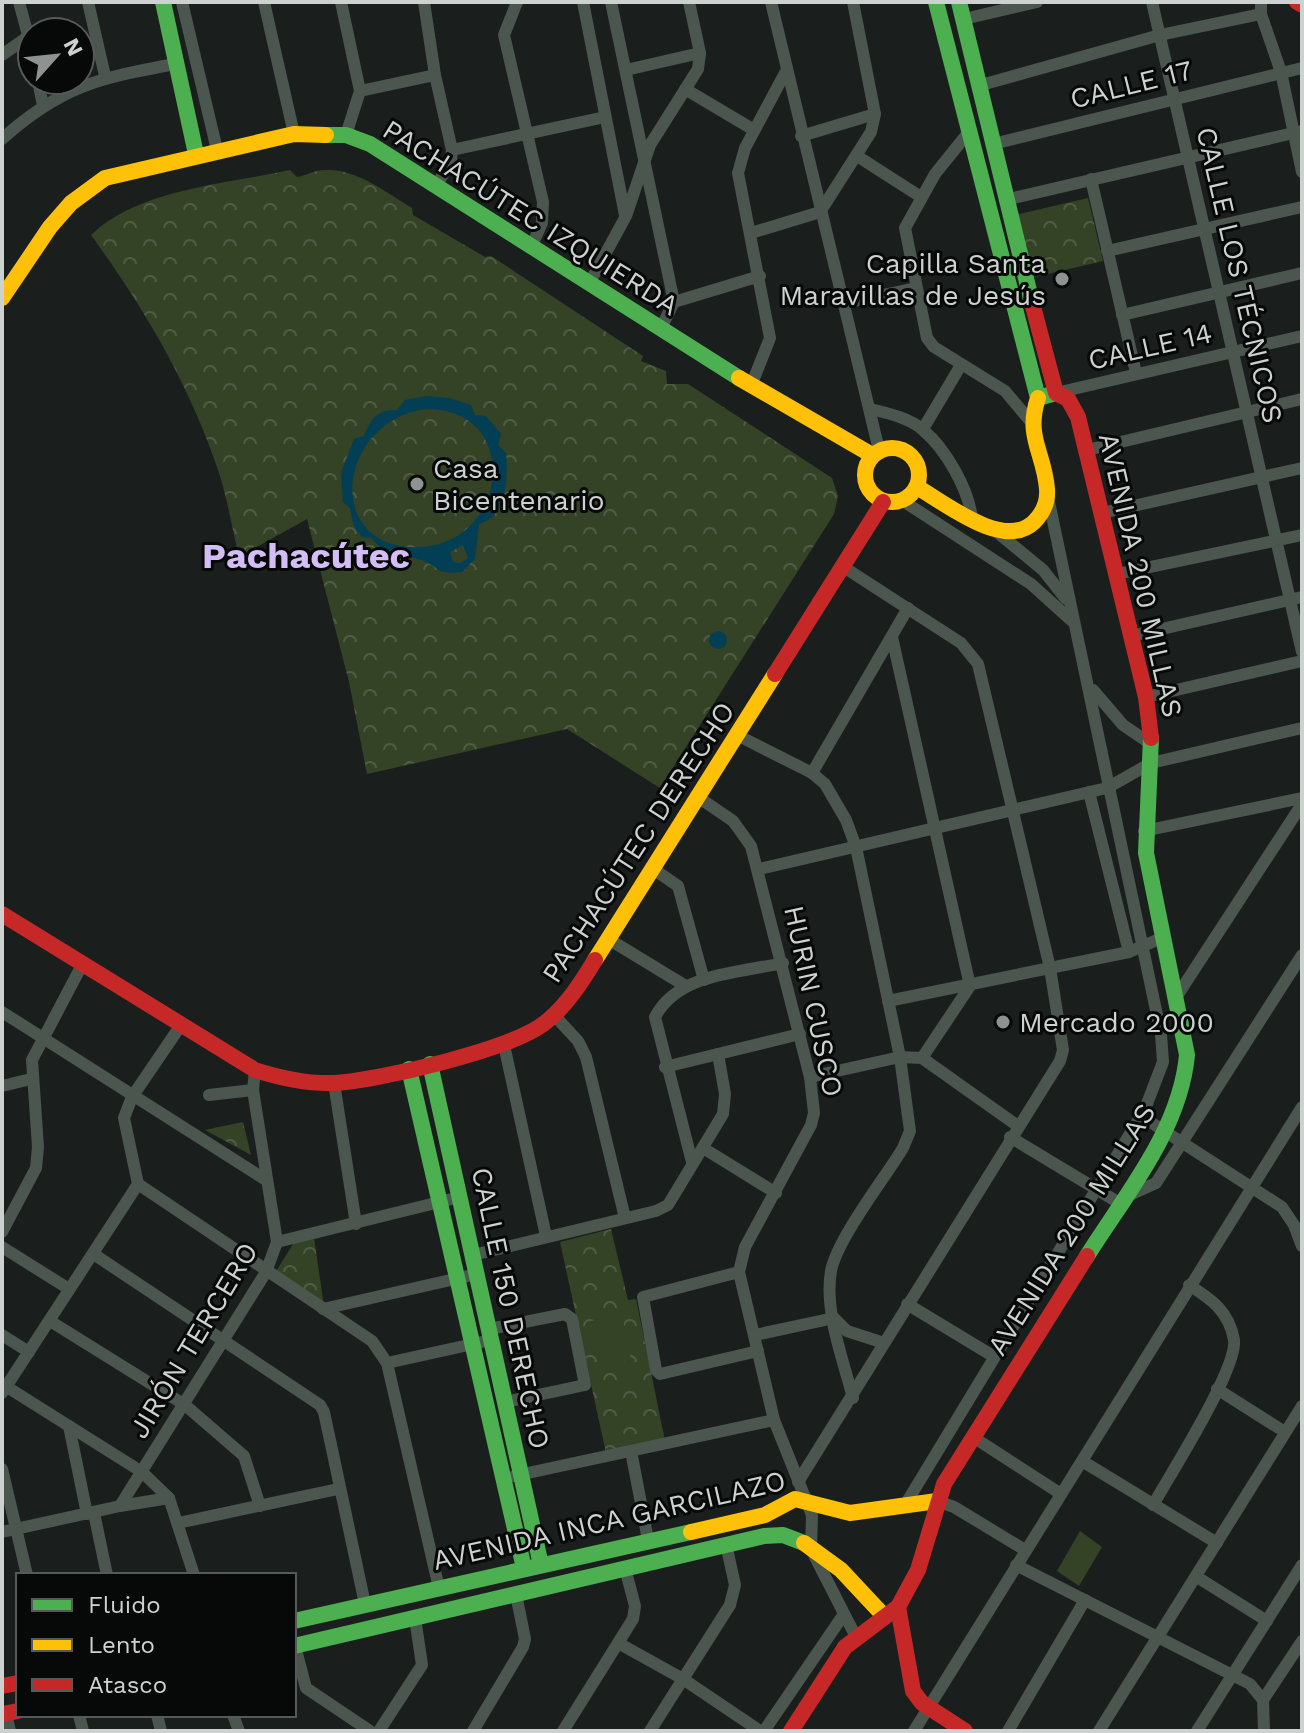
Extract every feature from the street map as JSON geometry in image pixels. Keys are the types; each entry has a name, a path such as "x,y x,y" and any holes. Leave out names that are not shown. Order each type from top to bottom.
{"street":[{"path":"88,2 105,76"},
{"path":"163,2 196,154"},
{"path":"182,2 217,150"},
{"path":"264,2 294,134"},
{"path":"341,2 360,91 346,135"},
{"path":"424,2 435,75 452,150 451,162 437,184"},
{"path":"517,2 504,35 530,136 544,212 532,245"},
{"path":"583,2 626,216"},
{"path":"611,2 646,156 664,264 674,302 661,328"},
{"path":"590,282 626,216 646,156 698,69 700,53 689,2"},
{"path":"771,2 785,73 870,409 876,453"},
{"path":"751,233 820,212 871,132 875,114 853,2"},
{"path":"938,2 961,10 1037,2"},
{"path":"938,2 968,133 1038,398 1031,422"},
{"name":"CALLE LOS TÉCNICOS","path":"1152,2 1276,542 1296,598 1302,652"},
{"path":"981,85 1261,8 1298,132 1302,172"},
{"name":"AVENIDA 200 MILLAS","path":"791,1731 845,1647 898,1607 918,1570 937,1501 973,1437 1166,1130 1185,1078 1184,1027 1144,831 1151,763 1146,697 1087,450 1074,407 1068,399 1056,393 1005,200 981,85 961,10"},
{"path":"626,70 700,53"},
{"path":"2,139 43,106 71,89 105,76 175,64"},
{"name":"CALLE 17","path":"993,144 1302,68"},
{"path":"751,386 770,338 738,173 754,130 785,73"},
{"path":"360,91 435,75"},
{"path":"685,89 754,130"},
{"path":"41,96 43,106"},
{"path":"801,136 875,114"},
{"path":"452,150 530,136 605,117"},
{"path":"1005,200 1298,132"},
{"path":"905,1505 1141,1116 1159,1077 1163,1055 1145,947 1107,788 1089,684 1031,422 1005,391 934,347 927,338 916,288 905,228 935,174 968,133"},
{"name":"PACHACÚTEC IZQUIERDA","path":"2,298 50,227 82,193 118,172 294,134 346,135 370,144 437,184 751,386 876,453"},
{"path":"857,156 921,197"},
{"path":"1091,179 1136,373"},
{"path":"1107,251 1302,207"},
{"path":"1122,315 1302,273"},
{"path":"674,302 760,276"},
{"path":"845,303 916,288"},
{"name":"CALLE 14","path":"1056,393 1302,336"},
{"path":"923,429 961,365"},
{"path":"1038,398 1056,393"},
{"path":"1087,450 1302,399"},
{"path":"870,409 923,429 949,463 971,507 972,519"},
{"path":"903,501 917,487 917,465 908,453 894,448 876,453 865,469 866,485 883,502 903,501 1031,584 1069,615 1076,627"},
{"path":"1102,513 1302,468"},
{"path":"917,487 997,532 1043,570 1071,605"},
{"path":"997,532 1012,533 1028,527 1042,513 1048,497"},
{"name":"PACHACÚTEC DERECHO","path":"2,914 255,1070 294,1081 334,1083 409,1069 504,1045 554,1015 574,994 883,502"},
{"path":"1117,574 1302,535"},
{"path":"798,1482 1060,1061 1063,1050 1050,968 978,664 961,643 842,566"},
{"path":"1131,636 1296,598"},
{"path":"812,773 908,608"},
{"path":"892,637 970,986 922,1058"},
{"path":"1146,697 1302,661"},
{"path":"1089,684 1103,705 1123,725 1151,744"},
{"path":"759,869 1107,788 1151,763 1302,728"},
{"path":"737,735 812,773 836,799 856,847 900,1057 910,1131 903,1148 833,1263 830,1286 834,1318 853,1398"},
{"path":"1089,792 1129,952"},
{"name":"HURIN CUSCO","path":"698,797 724,813 742,832 759,869 810,1077 814,1113 811,1125 776,1193 745,1247 739,1272"},
{"path":"1144,831 1302,798"},
{"path":"1177,996 1302,804"},
{"path":"652,868 678,886 704,980"},
{"path":"888,1001 1129,952 1164,937"},
{"path":"610,940 684,985"},
{"path":"810,1077 900,1057 922,1058 1014,1132 1097,1190 1123,1201 1156,1183 1302,955"},
{"path":"692,1162 665,1067 655,1017 664,999 684,985 783,963"},
{"path":"2,1232 36,1168 38,1147 32,1060 82,965"},
{"path":"2,1012 266,1180"},
{"path":"554,1015 578,1041 586,1057 625,1218"},
{"path":"181,1025 132,1097 124,1118 138,1184 95,1255 69,1289 4,1390 142,1472 169,1498 193,1573"},
{"path":"1163,1055 1184,1027"},
{"path":"665,1067 800,1034"},
{"path":"504,1045 546,1236"},
{"path":"473,1255 668,1205 703,1148 724,1106 718,1054"},
{"name":"CALLE 150 DERECHO","path":"430,1064 541,1565"},
{"name":"CALLE 150 DERECHO","path":"409,1069 524,1568"},
{"name":"JIRÓN TERCERO","path":"120,1506 266,1272 277,1242 253,1090 255,1070"},
{"path":"2,1086 31,1079"},
{"path":"334,1083 356,1224"},
{"path":"209,1095 253,1090"},
{"path":"914,1731 1250,1186 1302,1107"},
{"path":"1141,1116 1282,1207 1294,1225 1302,1246"},
{"path":"703,1148 776,1193"},
{"path":"138,1184 372,1341 387,1363 439,1588"},
{"path":"277,1242 460,1197"},
{"path":"2,1247 69,1289"},
{"path":"95,1255 225,1338 320,1405 365,1604"},
{"path":"758,1351 660,1374 656,1370 641,1303 643,1297 739,1272 755,1335 774,1420 808,1501 813,1527 811,1549 856,1637"},
{"path":"323,1309 477,1274"},
{"path":"1153,1505 1217,1389 1230,1361 1234,1338 1220,1306 1189,1285"},
{"path":"907,1304 993,1356"},
{"path":"387,1363 473,1344 490,1334 565,1314 572,1319 585,1385 505,1402"},
{"path":"755,1335 834,1318"},
{"path":"834,1318 847,1331 884,1343"},
{"path":"50,1321 185,1405 244,1456 260,1506"},
{"path":"2,1335 29,1352"},
{"path":"1217,1389 1285,1432"},
{"path":"1099,1731 1156,1636 1197,1577 1285,1432 1301,1411"},
{"path":"503,1479 774,1420"},
{"path":"69,1426 106,1573"},
{"path":"973,1437 1061,1494"},
{"path":"631,1451 648,1540"},
{"path":"1082,1461 1217,1543"},
{"path":"2,1469 27,1573"},
{"path":"178,1523 338,1489"},
{"path":"2,1532 169,1498"},
{"name":"AVENIDA INCA GARCILAZO","path":"296,1621 765,1515 795,1499 850,1513 937,1501"},
{"path":"937,1501 954,1507 1025,1550"},
{"name":"AVENIDA INCA GARCILAZO","path":"296,1646 764,1536 787,1535 811,1549 858,1587 884,1616"},
{"path":"650,1731 730,1605 735,1585 726,1544"},
{"path":"1016,1565 1250,1684 1263,1700"},
{"path":"1197,1731 1302,1565"},
{"path":"563,1731 620,1644 635,1612 625,1568"},
{"path":"1197,1577 1267,1621"},
{"path":"473,1731 523,1647 525,1639 516,1594"},
{"path":"1008,1731 1085,1600"},
{"path":"898,1607 913,1691 929,1708 965,1731"},
{"path":"620,1644 683,1679 762,1731 844,1614"},
{"path":"379,1731 422,1665 415,1618"},
{"path":"1264,1731 1263,1700 1302,1641"},
{"path":"296,1653 306,1688 370,1731"},
{"path":"9,1713 10,1731"}],"green space":[{"path":"290,170 297,177 317,171 337,170 371,183 412,208 413,215 485,257 491,256 643,356 641,361 666,371 667,384 688,384 832,478 838,496 834,514 660,788 567,729 367,774 349,682 307,519 239,557 221,478 193,405 147,318 91,235 133,207 158,198"},
{"path":"1088,198 1103,261 1035,277 1015,215"},
{"path":"243,1122 251,1155 205,1130"},
{"path":"611,1229 628,1300 636,1299 665,1441 606,1453 560,1242"},
{"path":"314,1238 324,1306 275,1273 295,1241"},
{"path":"622,1315 631,1360 601,1367 591,1321"},
{"path":"1080,1531 1102,1547 1079,1586 1057,1571"}],"water":[{"path":"426,396 449,398 471,405 475,415 486,416 501,434 498,445 506,453 507,460 503,497 491,518 479,525 475,559 462,572 442,571 413,557 389,552 371,538 362,537 354,526 350,508 343,502 341,473 354,439 364,436 376,416 397,410 405,400","holes":["425,409 458,415 479,431 491,454 492,480 484,506 468,528 442,543 409,547 382,540 364,525 354,504 353,481 360,457 374,435 396,418","463,545 468,558 460,563 453,562 450,552"]},
{"path":"714,631 722,631 727,640 725,647 714,649 709,644 709,636"}],"traffic: fast":[{"path":"163,2 196,154"},
{"path":"936,2 1038,398 1056,393"},
{"path":"959,2 1031,299"},
{"path":"326,135 346,135 370,144 739,378"},
{"path":"1087,1256 1163,1135 1182,1083 1187,1055 1146,853 1151,738"},
{"path":"430,1064 541,1565"},
{"path":"409,1069 524,1568"},
{"path":"296,1621 691,1532"},
{"path":"296,1646 764,1536 783,1535 804,1543"}],"traffic: slow":[{"path":"2,298 50,227 71,203 105,178 294,134 326,135"},
{"path":"739,378 872,455"},
{"path":"917,487 958,513 991,528 1007,531 1022,529 1034,522 1044,507 1047,494 1034,434 1038,398"},
{"path":"892,448 903,450 911,456 917,464 919,475 917,486 911,494 903,500 892,502 881,500 873,494 867,486 865,475 867,464 873,456 881,450 892,448"},
{"path":"595,960 775,674"},
{"path":"691,1532 765,1515 795,1499 850,1513 937,1501"},
{"path":"804,1543 841,1570 884,1616"}],"traffic: jam":[{"path":"1297,2 1302,5"},
{"path":"1031,299 1056,393 1068,399 1078,417 1146,697 1151,738"},
{"path":"775,674 883,502"},
{"path":"2,914 255,1070 314,1083 354,1081 412,1070 505,1043 546,1022 561,1008 595,960"},
{"path":"791,1731 845,1647 898,1607 918,1570 944,1484 1087,1256"},
{"path":"898,1607 913,1691 922,1703 965,1731"},
{"path":"2,1686 16,1683"},
{"path":"2,1714 16,1711"}],"place":[{"name":"Capilla Santa Maravillas de Jesús","path":"1062,279"},
{"name":"Casa Bicentenario","path":"417,484"},
{"name":"Mercado 2000","path":"1003,1022"}],"district":[{"name":"Pachacútec","path":"306,555"}]}
